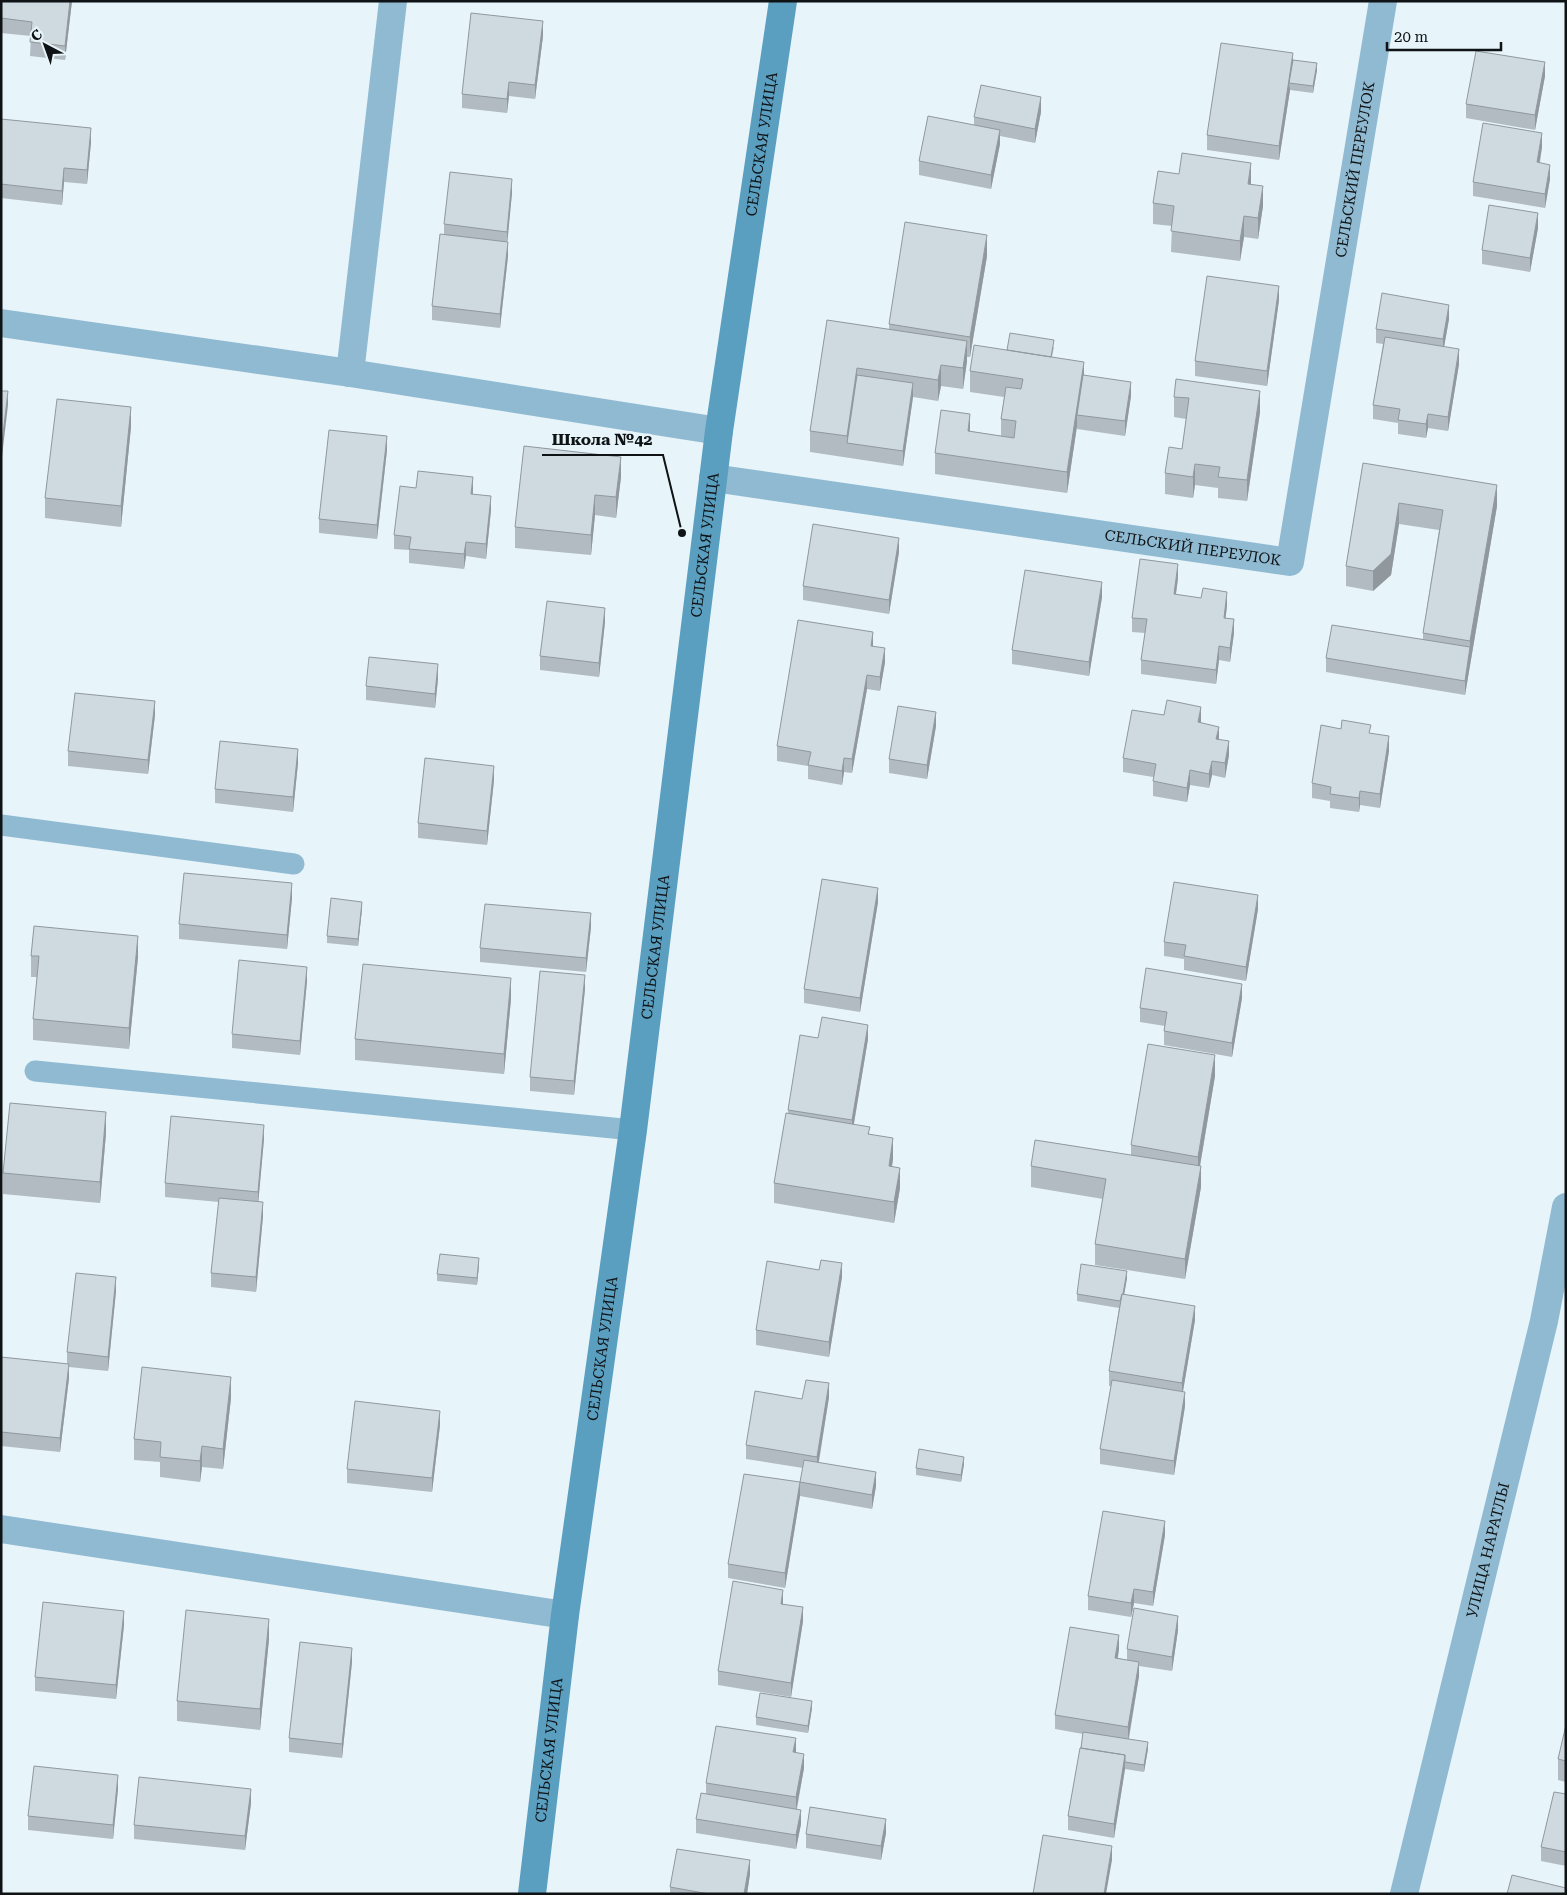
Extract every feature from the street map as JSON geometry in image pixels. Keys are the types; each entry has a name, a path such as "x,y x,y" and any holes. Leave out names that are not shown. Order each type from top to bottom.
{"main road":[{"name":"СЕЛЬСКАЯ УЛИЦА","path":"532,1894 565,1615 633,1130 719,432 784,1"}],"street":[{"path":"350,373 393,1"},
{"name":"СЕЛЬСКИЙ ПЕРЕУЛОК","path":"713,478 1290,562 1383,1"},
{"path":"1,323 350,373 719,432"},
{"name":"УЛИЦА НАРАТЛЫ","path":"1404,1894 1544,1321 1566,1207"},
{"path":"1,1529 565,1615"}],"lane":[{"path":"1,825 294,864"},
{"path":"35,1072 633,1130"}],"building":[{"path":"1,1 70,1 65,46 30,42 32,22 1,18"},
{"path":"471,13 543,21 535,85 509,82 507,99 462,94"},
{"path":"1221,43 1293,53 1279,146 1207,135"},
{"path":"1476,51 1545,62 1535,115 1466,104"},
{"path":"1293,60 1317,63 1313,86 1289,83"},
{"path":"981,85 1041,97 1035,129 974,117"},
{"path":"928,116 1000,130 991,175 919,161"},
{"path":"1,119 91,128 87,170 64,168 62,191 1,184"},
{"path":"1483,123 1542,133 1537,162 1550,165 1545,194 1473,182"},
{"path":"1182,153 1251,163 1248,184 1263,186 1258,218 1244,216 1240,241 1171,231 1174,206 1153,203 1158,171 1179,174"},
{"path":"450,172 512,179 507,232 444,224"},
{"path":"1489,205 1538,213 1530,258 1482,250"},
{"path":"905,222 987,235 970,337 889,324"},
{"path":"440,234 508,242 500,314 432,306"},
{"path":"1207,276 1279,286 1267,371 1195,361"},
{"path":"1382,293 1449,305 1443,339 1376,329"},
{"path":"827,320 967,341 963,368 941,365 938,380 857,368 847,436 810,431"},
{"path":"1010,333 1054,340 1051,357 1007,350"},
{"path":"1385,337 1459,349 1448,417 1428,414 1426,424 1398,420 1400,409 1373,405"},
{"path":"974,345 1084,362 1067,472 935,453 941,410 970,414 968,431 1014,438 1016,421 1001,419 1006,387 1021,389 1023,379 970,371"},
{"path":"857,375 913,383 903,451 847,443"},
{"path":"1083,375 1131,382 1125,421 1077,415"},
{"path":"1176,379 1260,391 1247,480 1218,477 1220,467 1195,464 1193,477 1165,473 1169,447 1182,449 1189,398 1174,397"},
{"path":"1,391 8,391 1,451"},
{"path":"57,399 131,407 121,506 45,498"},
{"path":"329,430 387,436 377,525 319,519"},
{"path":"524,446 621,457 616,497 595,495 591,535 515,527"},
{"path":"1363,463 1497,485 1470,641 1423,633 1443,510 1399,503 1391,554 1373,571 1346,566"},
{"path":"418,471 473,477 471,494 491,496 486,544 466,542 464,554 409,549 411,537 394,535 400,486 416,488"},
{"path":"813,524 899,538 889,600 803,586"},
{"path":"1140,559 1178,564 1174,594 1201,598 1203,588 1227,592 1224,618 1234,619 1230,648 1219,646 1216,670 1141,660 1147,619 1132,618"},
{"path":"1025,570 1102,582 1089,662 1012,650"},
{"path":"547,601 605,608 599,663 540,656"},
{"path":"798,620 873,632 871,646 885,648 880,677 867,675 852,759 844,758 842,771 808,765 811,752 777,746"},
{"path":"1332,625 1470,647 1465,681 1326,658"},
{"path":"369,657 438,664 435,694 366,686"},
{"path":"75,693 155,701 148,760 68,751"},
{"path":"1167,700 1201,707 1198,722 1219,727 1216,739 1229,741 1225,763 1212,761 1209,774 1190,770 1187,788 1153,781 1156,764 1123,758 1132,710 1164,715"},
{"path":"898,706 936,712 927,765 889,759"},
{"path":"1342,720 1371,725 1369,733 1389,736 1380,794 1360,791 1359,798 1330,794 1331,787 1312,783 1321,725 1341,729"},
{"path":"220,741 298,749 293,797 215,789"},
{"path":"425,758 494,766 487,831 418,823"},
{"path":"184,873 292,883 287,935 179,924"},
{"path":"822,879 878,888 860,998 804,989"},
{"path":"1174,882 1258,895 1246,967 1184,956 1186,945 1164,942"},
{"path":"331,898 362,902 358,939 327,936"},
{"path":"485,904 591,913 586,958 480,948"},
{"path":"34,926 138,936 129,1028 33,1019 39,956 31,956"},
{"path":"239,960 307,967 300,1041 232,1034"},
{"path":"363,964 511,978 504,1054 355,1039"},
{"path":"1146,968 1242,984 1232,1043 1164,1031 1167,1012 1140,1008"},
{"path":"540,971 585,975 574,1081 530,1077"},
{"path":"822,1017 868,1025 852,1120 788,1110 800,1035 818,1038"},
{"path":"1148,1044 1215,1055 1198,1157 1131,1145"},
{"path":"10,1103 106,1112 100,1182 3,1173"},
{"path":"786,1113 870,1127 868,1134 893,1138 889,1166 900,1168 894,1202 774,1183"},
{"path":"171,1116 264,1125 258,1192 165,1183"},
{"path":"1035,1140 1201,1166 1185,1259 1095,1244 1106,1179 1031,1166"},
{"path":"219,1198 263,1202 256,1277 211,1273"},
{"path":"440,1254 479,1258 477,1278 437,1274"},
{"path":"821,1260 842,1263 829,1342 756,1330 767,1261 819,1270"},
{"path":"1081,1264 1127,1271 1120,1301 1077,1294"},
{"path":"76,1273 116,1277 108,1357 67,1352"},
{"path":"1122,1294 1195,1306 1182,1383 1109,1371"},
{"path":"1,1357 69,1364 60,1438 1,1432"},
{"path":"142,1367 231,1377 223,1449 202,1446 200,1461 160,1457 161,1442 134,1439"},
{"path":"806,1380 829,1383 817,1457 746,1445 755,1391 802,1399"},
{"path":"1112,1380 1185,1392 1174,1461 1100,1449"},
{"path":"355,1401 440,1411 432,1478 347,1469"},
{"path":"919,1449 964,1457 961,1475 916,1468"},
{"path":"804,1460 876,1472 872,1495 800,1482"},
{"path":"744,1474 800,1482 785,1573 728,1564"},
{"path":"1103,1511 1165,1521 1153,1592 1134,1589 1131,1603 1088,1596"},
{"path":"733,1581 783,1590 781,1604 803,1607 791,1683 718,1671"},
{"path":"43,1602 124,1611 116,1685 35,1677"},
{"path":"1134,1608 1178,1616 1172,1657 1127,1649"},
{"path":"186,1610 269,1619 260,1709 177,1701"},
{"path":"1070,1627 1119,1635 1115,1658 1139,1662 1128,1727 1055,1715"},
{"path":"300,1642 352,1648 342,1744 289,1738"},
{"path":"760,1693 812,1701 808,1726 756,1717"},
{"path":"1566,1725 1566,1761 1558,1759"},
{"path":"716,1726 796,1738 793,1752 804,1754 796,1797 706,1783"},
{"path":"1083,1732 1148,1742 1144,1765 1125,1762 1125,1755 1081,1748"},
{"path":"1080,1748 1125,1755 1114,1824 1068,1816"},
{"path":"34,1766 118,1775 113,1825 28,1816"},
{"path":"139,1777 251,1789 245,1836 134,1825"},
{"path":"1554,1792 1566,1794 1566,1852 1541,1847"},
{"path":"701,1793 801,1810 796,1835 696,1819"},
{"path":"810,1807 886,1819 881,1846 806,1834"},
{"path":"1043,1835 1112,1846 1104,1894 1033,1894"},
{"path":"677,1849 750,1860 744,1894 709,1894 670,1887"},
{"path":"1512,1875 1566,1888 1566,1894 1507,1894"}],"place":[{"name":"Школа №42","path":"682,533"}]}
